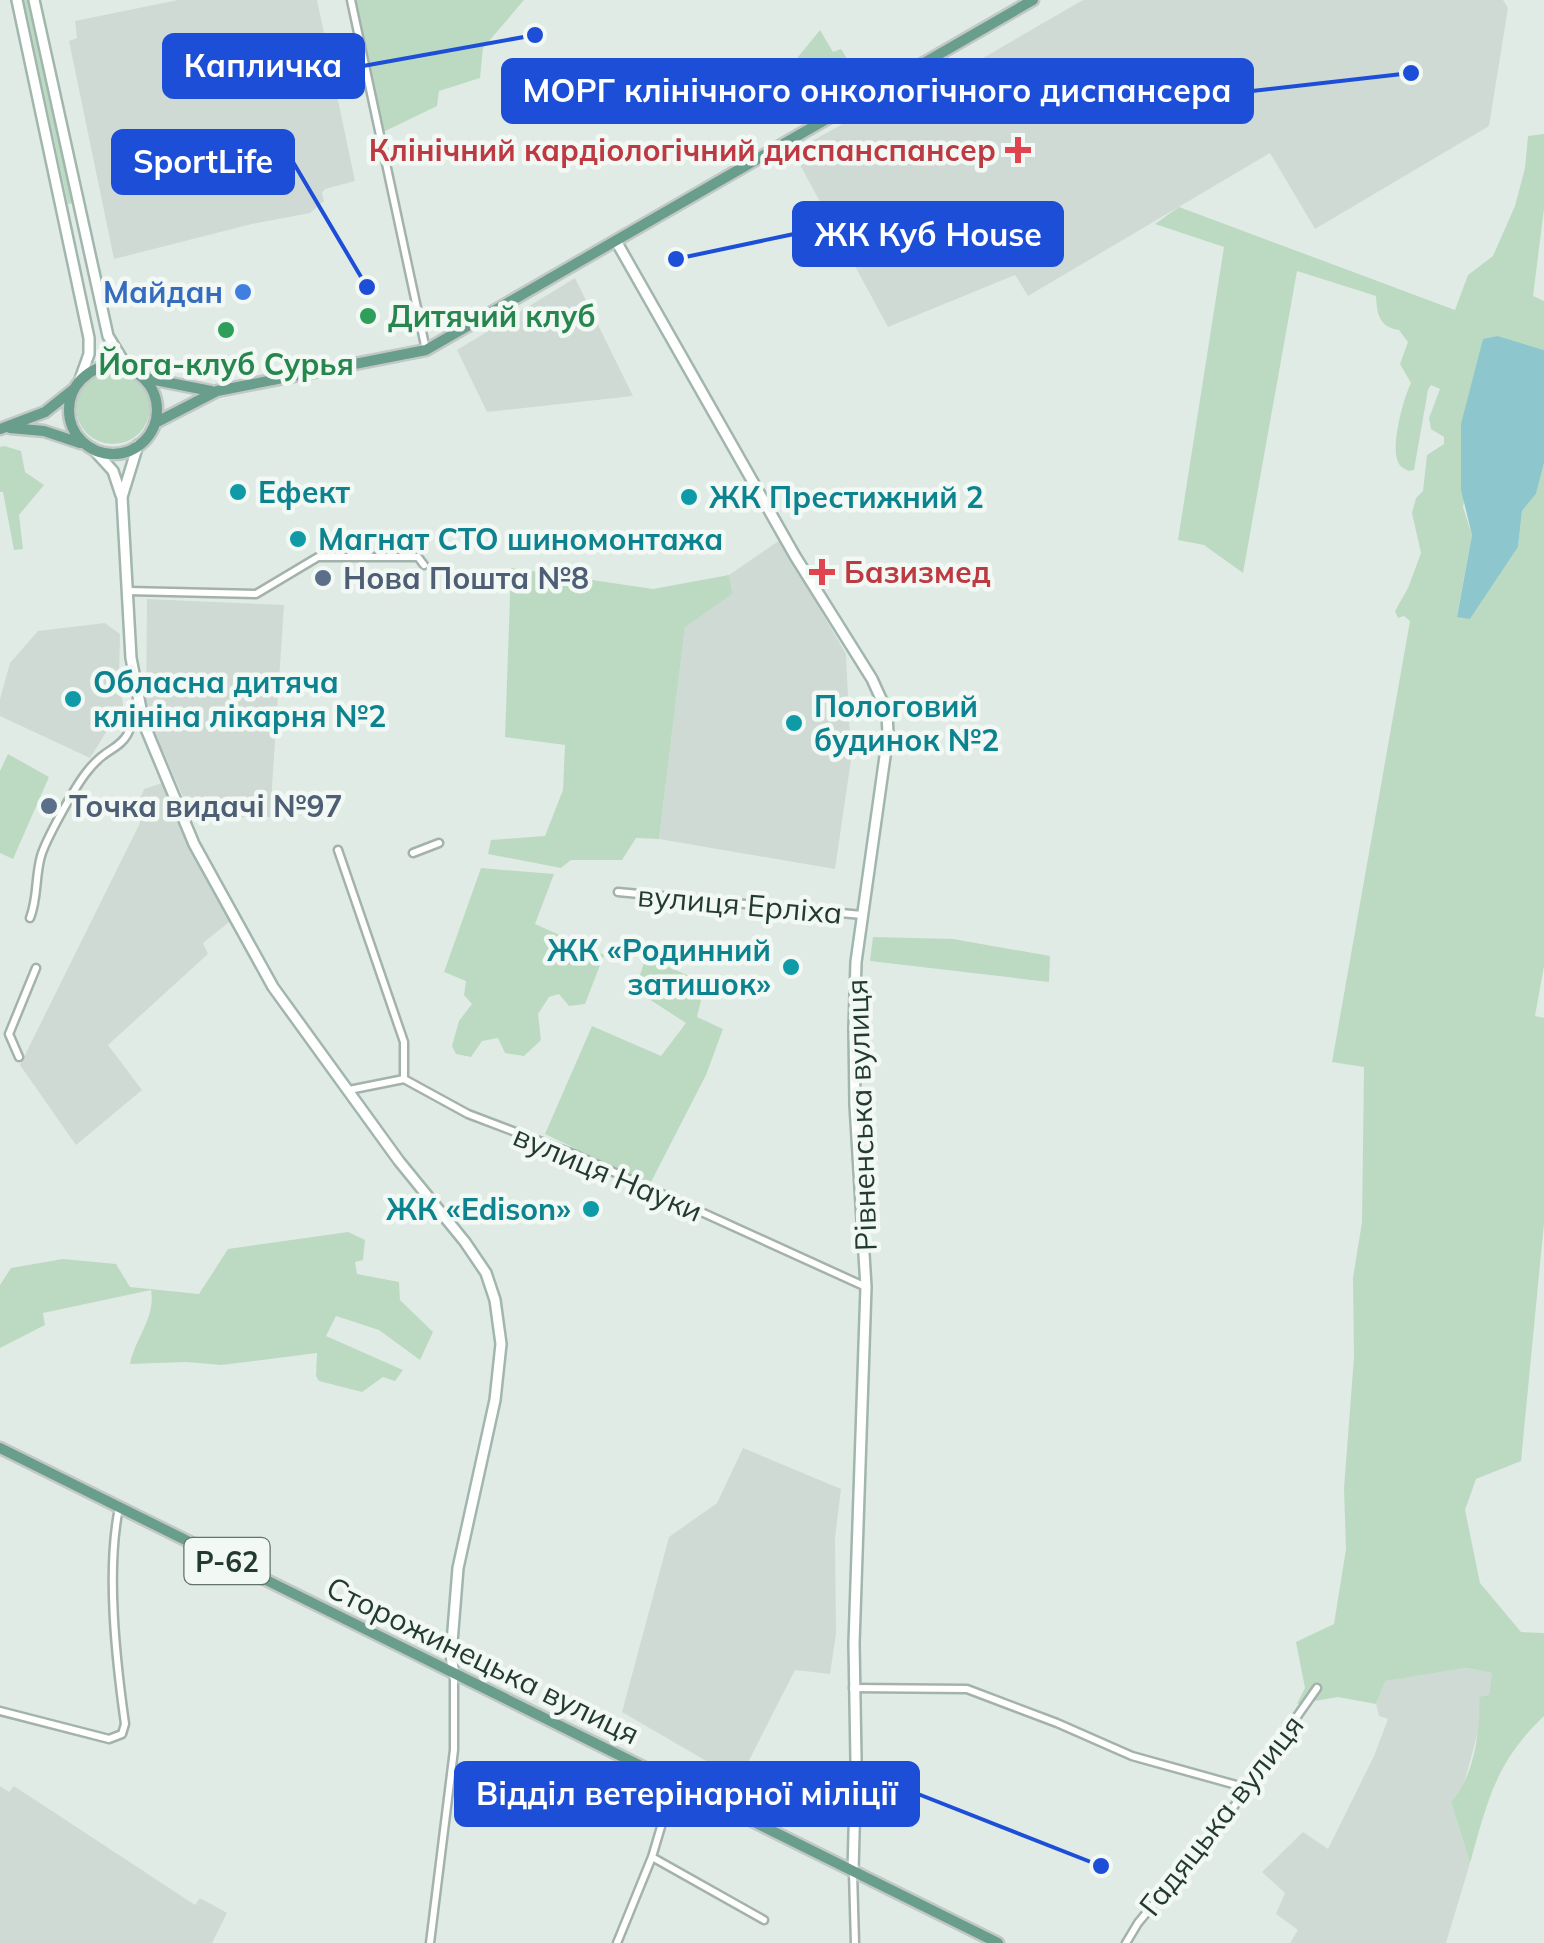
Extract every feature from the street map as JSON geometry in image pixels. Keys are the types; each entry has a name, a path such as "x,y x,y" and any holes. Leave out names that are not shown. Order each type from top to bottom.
{"main road":[{"path":"2,428 44,430 90,447 122,453 138,445 155,423 217,392 426,350 1032,0"},
{"path":"2,428 45,412 99,368 128,369 142,377 217,392"},
{"path":"142,377 155,398 155,423"},
{"path":"77,385 70,402 70,421 90,447"},
{"name":"Сторожинецька вулиця","path":"0,1448 998,1943"}],"street":[{"path":"18,0 86,322 89,354 77,385"},
{"path":"34,0 103,318 111,344 128,369"},
{"path":"351,0 426,350"},
{"name":"Рівненська вулиця","path":"616,241 795,556 872,679 887,712 888,735 856,962 854,1067 866,1286 854,1688 854,1943"},
{"path":"122,497 138,445"},
{"path":"90,447 113,471 122,497 137,699 200,856 273,987 399,1161 465,1242 486,1273 495,1300 501,1344 495,1400 458,1568 451,1655 454,1750 430,1943"},
{"path":"128,591 256,594 318,557 418,557 424,565"},
{"path":"30,918 36,904 41,856 87,771 126,740 137,699"},
{"path":"413,853 440,843"},
{"path":"338,850 404,1042 404,1079 349,1090"},
{"name":"вулиця Ерліха","path":"618,892 862,915"},
{"path":"19,1057 10,1034 36,968"},
{"name":"вулиця Науки","path":"404,1079 468,1114 576,1155 866,1286"},
{"path":"0,1710 110,1739 120,1737 124,1730 113,1574 119,1507"},
{"path":"854,1688 967,1689 1057,1722 1132,1756 1247,1788"},
{"name":"Гадяцька вулиця","path":"1126,1943 1247,1788 1317,1688"},
{"path":"617,1943 652,1857 674,1782"},
{"path":"652,1857 764,1920"}],"shaded area":[{"path":"178,0 317,0 355,181 325,189 324,201 310,213 114,259 69,41 77,38 75,21"},
{"path":"1083,0 1503,0 1508,8 1489,126 1315,229 1270,153 1028,296 1015,275 888,327 793,152 906,88 914,98"},
{"path":"575,278 633,396 487,412 457,350"},
{"path":"780,540 846,654 851,760 835,869 659,839 685,626 731,594 729,575"},
{"path":"147,599 284,605 270,817 192,817 161,747 157,749 146,717"},
{"path":"105,623 120,634 123,705 90,758 0,716 0,699 10,663 38,631"},
{"path":"165,782 233,919 203,943 208,954 108,1045 142,1090 76,1145 20,1065 140,823 133,819 144,789"},
{"path":"743,1448 841,1489 835,1538 836,1634 830,1674 795,1670 739,1780 622,1712 669,1537 717,1503"},
{"path":"1466,1668 1492,1673 1489,1695 1479,1698 1481,1721 1462,1791 1451,1802 1470,1863 1446,1943 1290,1943 1298,1930 1276,1914 1285,1893 1262,1872 1303,1832 1328,1849 1388,1719 1379,1716 1376,1704 1384,1681"},
{"path":"0,1786 9,1792 14,1786 195,1905 200,1898 227,1913 212,1943 0,1943"}],"green space":[{"path":"24,0 29,0 73,203 68,204"},
{"path":"351,0 524,0 483,48 480,78 439,91 437,106 379,134"},
{"path":"820,30 833,52 841,49 857,75 777,121 764,99"},
{"path":"1544,134 1544,209 1533,296 1544,301 1544,350 1498,336 1463,507 1472,535 1457,616 1470,619 1518,547 1522,511 1536,494 1544,463 1544,966 1535,1016 1544,1018 1544,1223 1521,1461 1476,1479 1465,1510 1480,1583 1521,1632 1544,1633 1544,1716 1514,1750 1495,1784 1470,1863 1451,1802 1470,1767 1479,1724 1479,1697 1489,1695 1492,1673 1466,1668 1385,1681 1376,1704 1338,1697 1297,1704 1305,1688 1296,1642 1334,1624 1346,1549 1344,1488 1354,1357 1353,1278 1362,1222 1364,1067 1332,1062 1410,621 1404,616 1398,618 1395,611 1421,553 1412,513 1416,498 1423,491 1427,455 1444,444 1444,437 1431,429 1429,418 1440,389 1431,385 1428,390 1414,470 1409,471 1399,464 1396,452 1399,421 1411,383 1400,364 1408,342 1399,330 1380,319 1376,296 1297,271 1243,573 1204,545 1178,540 1224,247 1155,224 1179,207 1455,310 1468,275 1493,256 1515,206 1528,136"},
{"path":"113,370 139,381 150,407 139,433 113,444 87,433 76,407 87,381"},
{"path":"0,447 21,451 25,472 44,485 19,515 23,549 14,550 0,492"},
{"path":"511,568 653,589 729,575 732,594 685,627 659,839 636,838 622,860 571,860 561,868 488,854 491,840 545,836 563,790 565,745 505,737"},
{"path":"8,754 49,777 13,859 0,853 0,771"},
{"path":"481,868 554,874 535,924 604,955 585,1004 569,1006 559,994 549,997 538,1014 541,1040 524,1056 505,1053 498,1038 482,1041 471,1057 456,1054 452,1046 459,1021 472,1004 464,995 466,981 444,972"},
{"path":"873,937 953,939 1050,956 1049,982 870,961"},
{"path":"646,957 705,983 697,1017 723,1029 706,1075 650,1184 545,1134 592,1026 661,1056 686,1023 635,990"},
{"path":"348,1232 365,1240 363,1260 355,1262 357,1274 399,1282 400,1300 433,1332 420,1360 379,1330 336,1316 326,1336 403,1370 395,1381 383,1377 362,1392 319,1381 317,1353 221,1365 130,1364 151,1310 151,1290 43,1313 45,1325 0,1348 0,1285 11,1268 63,1259 116,1264 130,1287 199,1294 228,1249"}],"water":[{"path":"1498,336 1544,350 1544,463 1536,494 1522,511 1518,547 1470,619 1457,617 1472,535 1461,490 1461,424 1483,339"}],"place":[{"name":"Капличка","path":"535,35"},
{"name":"МОРГ клінічного онкологічного диспансера","path":"1411,73"},
{"name":"Клінічний кардіологічний диспанспансер","path":"1018,150"},
{"name":"ЖК Куб House","path":"676,259"},
{"name":"SportLife","path":"367,287"},
{"name":"Майдан","path":"243,292"},
{"name":"Дитячий клуб","path":"368,316"},
{"name":"Йога-клуб Сурья","path":"226,330"},
{"name":"Ефект","path":"238,492"},
{"name":"ЖК Престижний 2","path":"689,497"},
{"name":"Магнат СТО шиномонтажа","path":"298,539"},
{"name":"Базизмед","path":"822,572"},
{"name":"Нова Пошта №8","path":"323,578"},
{"name":"Обласна дитяча клініна лікарня №2","path":"73,699"},
{"name":"Пологовий будинок №2","path":"794,723"},
{"name":"Точка видачі №97","path":"49,806"},
{"name":"ЖК «Родинний затишок»","path":"791,967"},
{"name":"ЖК «Edison»","path":"591,1209"},
{"name":"Відділ ветерінарної міліції","path":"1101,1866"}]}
